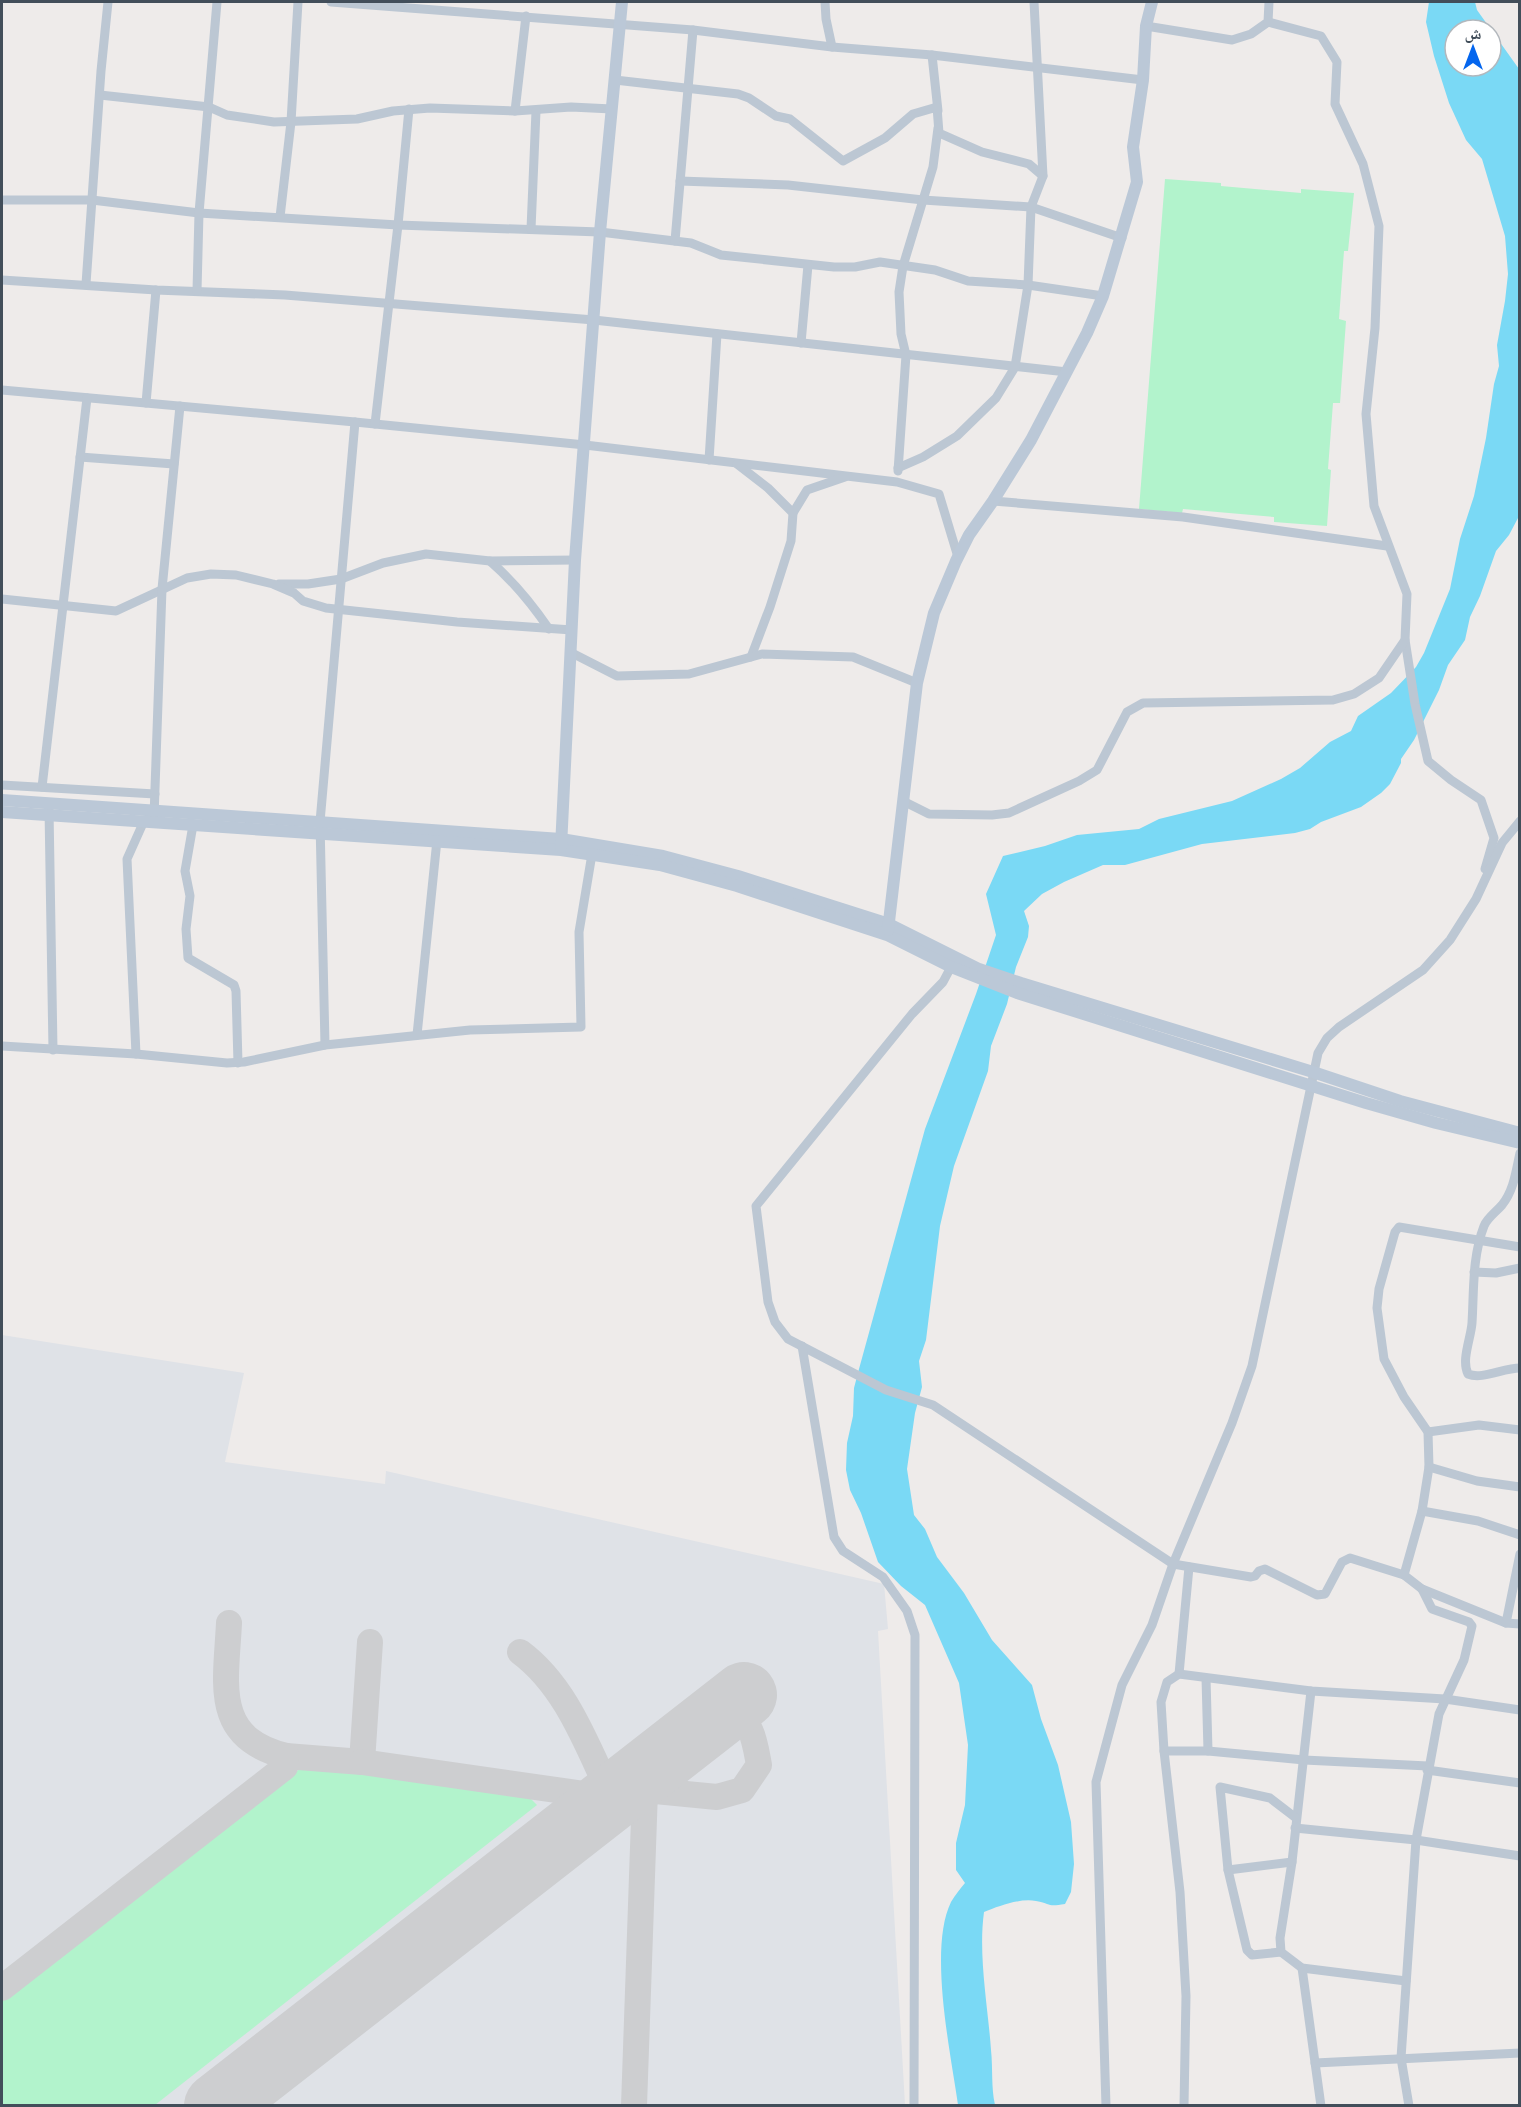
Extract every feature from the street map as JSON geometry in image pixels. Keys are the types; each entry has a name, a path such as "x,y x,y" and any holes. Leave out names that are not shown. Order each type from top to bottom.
{"street":[{"path":"86,284 108,2"},
{"path":"197,291 199,213 217,2"},
{"path":"280,218 291,122 298,2"},
{"path":"331,2 436,5 526,16 693,30 832,47 932,55 1143,80"},
{"path":"561,844 575,560 600,232 622,2"},
{"path":"825,2 832,47"},
{"path":"898,468 923,457 957,436 996,398 1015,367 1028,285 1031,207 1043,176 1034,2"},
{"path":"888,930 917,683 934,614 969,536 1031,440 1087,333 1103,296 1137,182 1133,147 1143,80 1146,26 1152,2"},
{"path":"1268,22 1269,2"},
{"path":"515,111 526,16"},
{"path":"1146,26 1232,40 1251,34 1268,22"},
{"path":"1268,22 1321,36 1337,62 1335,104 1363,164 1379,226 1375,328 1366,414 1374,506 1407,594 1406,640 1415,704 1428,761 1450,780 1481,801 1494,838 1476,900"},
{"path":"675,241 693,30"},
{"path":"897,482 906,355 901,334 899,308 903,266 933,167 939,133 932,55"},
{"path":"615,80 738,94 749,98 776,116 790,119 843,162 885,138 913,114 930,108 937,107 939,133"},
{"path":"100,95 209,107 227,115 274,122 357,119 409,109 515,111 571,107 612,109"},
{"path":"375,424 409,109"},
{"path":"531,229 536,111"},
{"path":"939,133 982,152 1029,164 1043,176"},
{"path":"680,181 788,185 923,200 1031,207 1122,238"},
{"path":"2,200 92,200 199,213 398,225 600,232 691,243 721,255 808,265 851,267 880,262 935,270 968,281 1028,285 1103,296"},
{"path":"801,343 808,265"},
{"path":"2,280 86,284 156,291 285,295 594,320 1066,372"},
{"path":"146,403 156,291"},
{"path":"709,460 717,334"},
{"path":"2,390 375,424 897,482 939,494 958,557"},
{"path":"42,787 87,398"},
{"path":"136,1054 128,859 150,818 155,794 162,589 180,406"},
{"path":"325,1045 320,827 355,422"},
{"path":"80,457 174,464"},
{"path":"735,463 768,488 793,513"},
{"path":"751,657 791,541 793,513 807,490 848,477"},
{"path":"993,501 1182,517 1388,546"},
{"path":"2,599 116,611 187,578 211,574 236,575 273,584 308,584 340,579 383,563 426,554 490,561 575,560"},
{"path":"490,561 507,575 549,629"},
{"path":"273,584 315,606 458,622 572,630"},
{"path":"903,801 929,814 1009,813 1079,781 1097,770 1127,712 1143,703 1333,700 1354,694 1379,678 1406,640"},
{"path":"570,652 617,676 689,674 762,654 853,657 917,683"},
{"path":"2,785 155,794"},
{"path":"19,786 19,801"},
{"path":"94,792 94,806"},
{"path":"2,800 19,801 49,809 150,818 561,844 663,856 738,876 888,930 978,974"},
{"path":"2,812 94,806 193,825 320,827 437,840 561,844 592,854 660,864 888,930 951,967 1312,1078 1520,1133"},
{"path":"49,809 53,1050"},
{"path":"1106,2106 1096,1782 1122,1685 1152,1625 1173,1564 1232,1423 1252,1366 1318,1053 1327,1038 1339,1027 1423,970 1450,940 1476,900 1502,843 1520,821"},
{"path":"193,825 185,871 190,896 186,929 188,958 234,986 238,1063"},
{"path":"417,1035 437,840"},
{"path":"2,1046 238,1063 325,1045 417,1035 470,1030 581,1027 579,932 592,854"},
{"path":"951,967 943,982 912,1014 756,1206 768,1302 775,1322 788,1339 886,1390 933,1405 1173,1564 1251,1577 1265,1569 1317,1595 1322,1595 1325,1594 1342,1562 1350,1558 1404,1575 1422,1589 1506,1623 1520,1624"},
{"path":"1312,1078 1366,1103 1520,1143"},
{"path":"1520,1153 1514,1182 1503,1203 1484,1224 1479,1242 1474,1272 1472,1324 1466,1370 1471,1376 1477,1376 1520,1368"},
{"path":"1404,1575 1422,1511 1429,1467 1428,1432 1404,1396 1384,1359 1377,1308 1385,1266 1395,1232 1399,1227 1407,1227 1479,1242 1520,1247"},
{"path":"1474,1272 1497,1273 1520,1268"},
{"path":"802,1346 834,1537 843,1551 883,1577 907,1611 915,1635 914,2106"},
{"path":"1428,1432 1479,1425 1520,1430"},
{"path":"1429,1467 1477,1481 1520,1487"},
{"path":"1422,1511 1478,1521 1520,1535"},
{"path":"1506,1623 1519,1555"},
{"path":"1179,1674 1189,1567"},
{"path":"1409,2106 1401,2058 1416,1840 1439,1714 1464,1660 1472,1626 1469,1622 1432,1609 1422,1589"},
{"path":"1184,2106 1186,1996 1180,1892 1164,1751 1161,1702 1167,1682 1179,1674 1311,1690 1445,1699 1520,1710"},
{"path":"1206,1678 1208,1751"},
{"path":"1281,1952 1280,1938 1292,1862 1311,1690"},
{"path":"1164,1751 1208,1751 1428,1768 1520,1783"},
{"path":"1296,1818 1270,1798 1220,1788 1228,1870 1250,1954 1281,1952 1302,1968 1406,1981"},
{"path":"1296,1828 1416,1840 1520,1856"},
{"path":"1228,1870 1292,1862"},
{"path":"1302,1968 1321,2106"},
{"path":"1315,2063 1520,2053"}],"shaded area":[{"path":"2,1335 244,1373 225,1462 385,1484 386,1471 884,1584 888,1629 878,1631 905,2105 2,2105"}],"green space":[{"path":"1165,179 1301,193 1301,189 1354,193 1348,251 1344,251 1339,319 1346,321 1340,403 1333,403 1327,526 1274,522 1274,517 1183,509 1182,513 1139,509"},
{"path":"303,1767 520,1794 530,1798 537,1805 155,2105 2,2105 2,1994 249,1802"}],"water":[{"path":"1429,2 1475,2 1483,18 1443,18 1443,78 1503,78 1503,47 1519,69 1518,518 1509,535 1496,551 1470,617 1465,640 1448,665 1439,690 1414,740 1401,759 1390,784 1381,793 1361,807 1295,833 1202,844 1125,865 1103,865 1042,894 1024,911 1029,926 1028,937 991,1046 988,1071 954,1166 940,1226 926,1340 919,1361 922,1387 915,1413 907,1469 914,1515 925,1529 937,1557 964,1593 992,1640 1032,1685 1041,1719 1058,1765 1071,1822 1074,1864 1071,1892 1065,1904 1052,1905 1023,1901 984,1912 982,1946 995,2105 958,2105 943,2002 941,1946 944,1922 951,1902 965,1883 956,1870 956,1843 965,1805 968,1745 959,1683 925,1605 901,1586 878,1562 861,1513 850,1490 846,1470 847,1443 853,1416 854,1388 925,1129 996,935 986,894 1003,856 1045,846 1077,835 1139,829 1159,819 1232,801 1281,779 1300,768 1330,742 1351,731 1358,716 1391,693 1416,667 1424,653 1450,589 1460,539 1474,496 1499,366 1497,345 1508,274 1505,236 1482,159 1466,140 1449,103 1426,22"}],"taxiway":[{"path":"2,1988 285,1767 286,1756 262,1748 245,1736 235,1722 229,1706 226,1687 229,1623"},
{"path":"286,1756 362,1762 370,1642"},
{"path":"520,1652 551,1682 563,1700 612,1798"},
{"path":"362,1762 612,1798 645,1790 717,1797 742,1790 759,1765 751,1732 742,1719 727,1708"},
{"path":"634,2106 645,1790 648,1770"}],"runway":[{"path":"217,2106 744,1695"}]}
